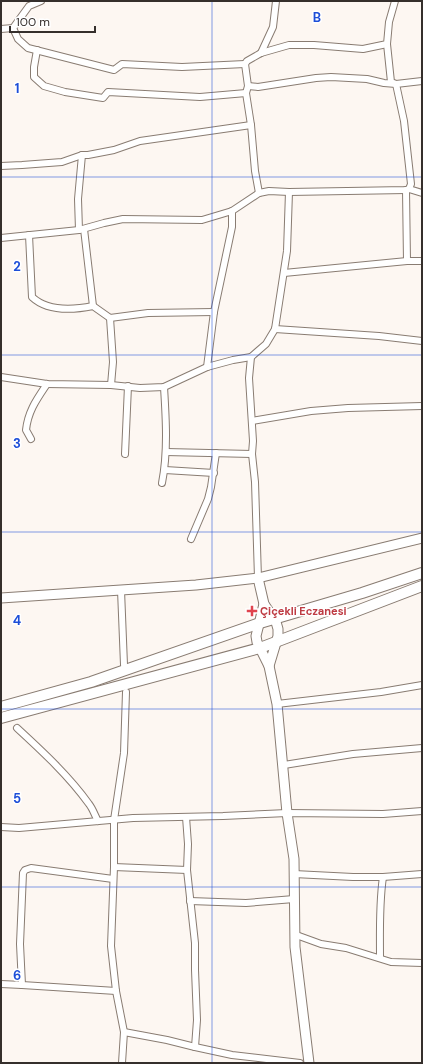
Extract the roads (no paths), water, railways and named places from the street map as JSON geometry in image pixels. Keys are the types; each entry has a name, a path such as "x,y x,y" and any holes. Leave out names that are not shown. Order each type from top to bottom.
{"main road":[{"path":"1,598 196,585 258,578 422,538"},
{"path":"1,707 91,682 260,623 362,593 422,573"},
{"path":"258,578 264,604 274,619 278,629 278,636 269,666"},
{"path":"1,718 260,648 422,586"},
{"path":"264,604 256,636 257,642 269,666 277,704 284,765 287,813 294,858 295,947 309,1063"}],"street":[{"path":"1,29 12,28 29,6 41,1"},
{"path":"261,53 273,27 276,1"},
{"path":"395,1 389,22 387,44 390,82 396,84"},
{"path":"12,28 18,39 28,48 114,70 122,64 182,67 245,64 248,60 261,53 289,45 363,49 387,44"},
{"path":"37,50 34,77 44,86 65,92 103,98 108,92 200,97 246,93"},
{"path":"245,64 248,86 246,93 259,194"},
{"path":"248,86 258,87 316,78 335,77 367,79 396,84 422,81"},
{"path":"396,84 404,121 411,184 408,190 407,261"},
{"path":"1,166 62,162 82,155 114,150 140,141 251,125"},
{"path":"82,155 78,199 93,306"},
{"path":"1,238 82,229 123,219 202,220 232,211 259,194 269,191 408,190 422,193"},
{"path":"1,377 47,384 112,385 140,388 164,387 207,367 251,357 266,344 275,329 287,251 289,192"},
{"path":"207,367 217,292 232,227 232,211"},
{"path":"29,235 32,297 36,301 47,306 77,309 93,306 110,318 148,313 214,312"},
{"path":"284,273 422,260"},
{"path":"110,318 113,362 112,385"},
{"path":"275,329 379,336 422,341"},
{"path":"251,357 249,378 253,441 252,454 255,482 258,578"},
{"path":"31,439 26,430 28,418 37,399 47,384"},
{"path":"125,454 128,386"},
{"path":"162,483 165,470 166,452 164,387"},
{"path":"252,422 311,411 348,408 422,406"},
{"path":"166,452 252,454"},
{"path":"191,539 208,499 214,473 216,453"},
{"path":"165,470 214,473"},
{"path":"121,590 124,665"},
{"path":"277,704 382,692 422,685"},
{"path":"122,1063 124,1032 116,992 111,946 114,820 124,753 126,692"},
{"path":"17,728 43,751 74,785 90,806 98,821"},
{"path":"284,765 352,754 422,748"},
{"path":"1,827 19,828 133,818 287,813 383,814 422,811"},
{"path":"186,817 188,844 187,870 195,943 197,1020 195,1048"},
{"path":"114,867 187,870"},
{"path":"22,985 20,944 23,873 25,870 31,868 113,879"},
{"path":"294,874 353,877 383,877 422,874"},
{"path":"380,958 380,917 383,877"},
{"path":"190,901 246,904 294,899"},
{"path":"295,936 321,944 346,948 391,962 422,963"},
{"path":"1,984 116,992"},
{"path":"124,1032 232,1055 300,1063"},
{"path":"230,1063 232,1055"}],"place":[{"name":"Çiçekli Eczanesi","path":"252,611"}]}
